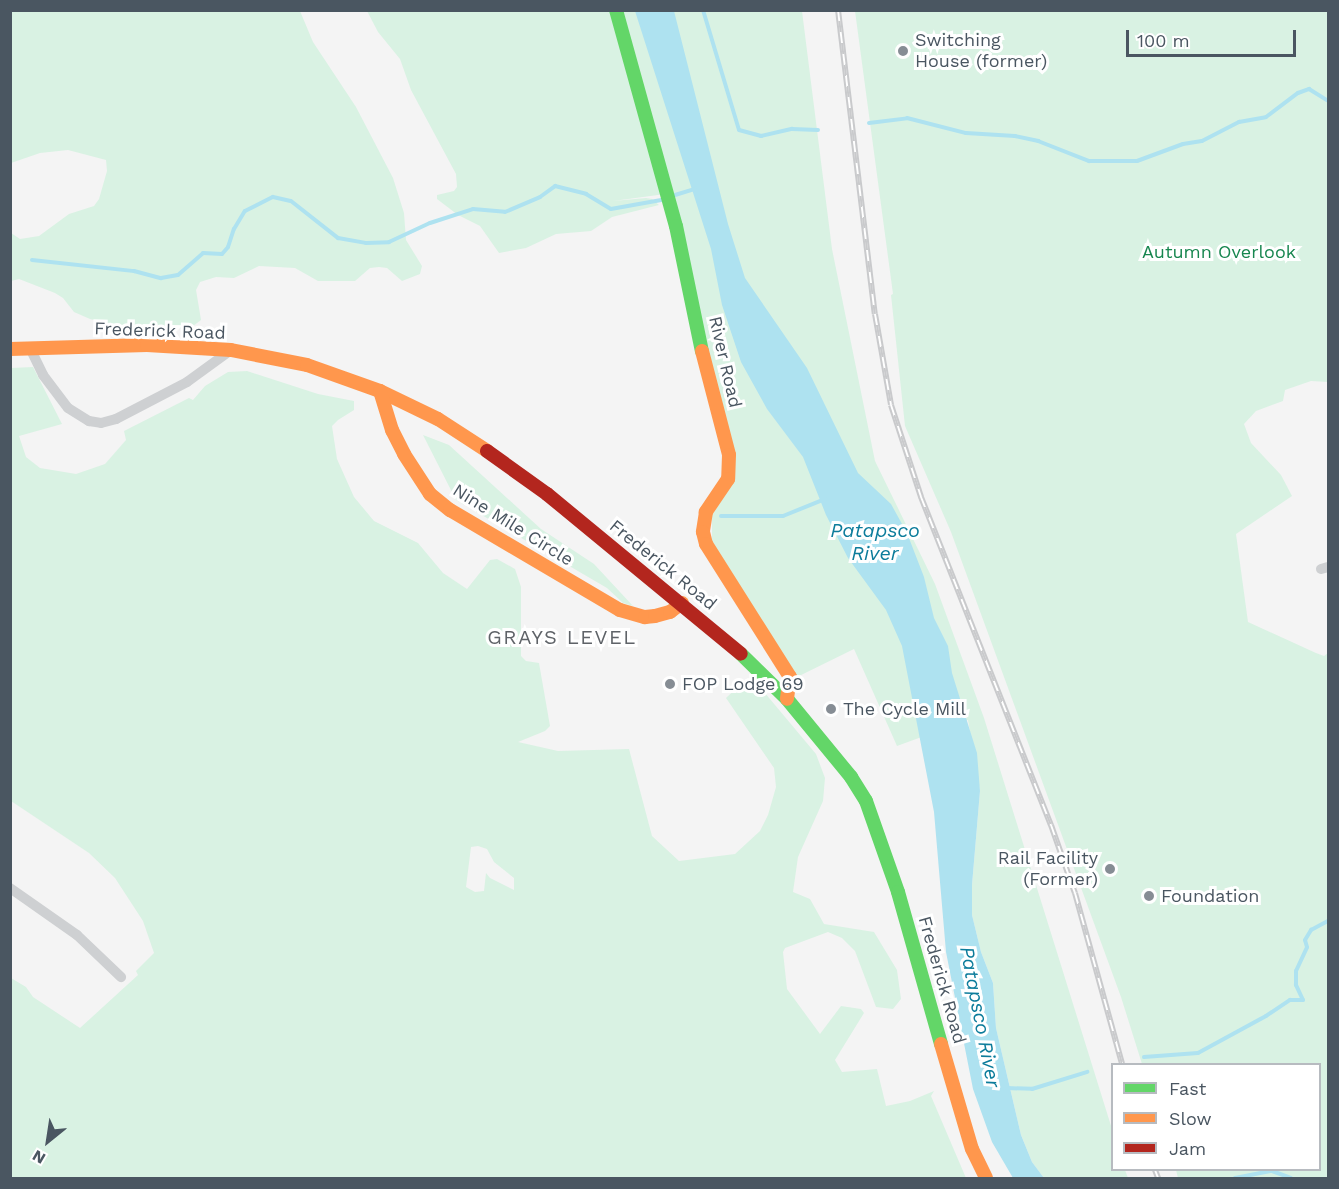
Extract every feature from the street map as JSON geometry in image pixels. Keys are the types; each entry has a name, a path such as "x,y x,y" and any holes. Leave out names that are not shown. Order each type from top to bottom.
{"main road":[{"name":"River Road","path":"616,10 676,226 706,376 729,455 728,479 705,512 703,532 706,544 789,677 787,699"},
{"name":"Frederick Road","path":"10,349 147,345 231,350 307,365 380,391 438,419 503,461 725,639 787,699 851,777 876,826 898,892 972,1149 986,1179"},
{"name":"Nine Mile Circle","path":"380,391 392,430 404,454 430,494 450,510 620,610 645,617 655,616 670,612 682,603"}],"street":[{"path":"30,348 43,375 68,408 89,421 101,423 116,419 187,382 231,350"},
{"path":"10,888 77,935 121,977"}],"green space":[{"path":"11,10 300,11 313,42 356,107 393,178 404,213 406,240 422,266 420,274 402,281 387,268 379,267 370,268 355,281 318,281 295,268 259,266 234,278 216,277 200,282 196,290 201,320 193,326 176,329 127,328 90,319 74,312 63,298 55,293 19,279 11,281 11,233 20,239 39,236 69,214 94,206 99,199 107,171 106,160 68,150 40,153 11,163"},
{"path":"367,11 802,11 832,249 875,461 935,584 984,718 1111,1126 1111,1171 1125,1171 1128,1178 1044,1178 1032,1162 1021,1135 996,1028 993,983 981,952 972,915 972,885 980,791 968,720 897,746 854,649 795,678 712,543 712,515 734,481 735,455 712,374 673,193 613,201 646,198 652,199 659,205 612,217 591,231 556,234 526,248 499,253 480,226 458,215 437,199 437,195 454,191 457,187 456,174 411,90 400,59 378,32"},
{"name":"Autumn Overlook","path":"855,11 1328,11 1328,382 1311,381 1285,390 1283,401 1256,411 1244,424 1251,443 1281,475 1292,496 1236,534 1248,622 1316,653 1324,656 1328,653 1328,1178 1178,1178 1176,1171 1321,1171 1321,1063 1142,1063 1121,997 951,532 905,426 891,295 893,294"},
{"path":"33,367 62,424 19,436 26,457 40,468 76,474 105,464 126,440 124,431 189,398 193,400 205,386 228,372 247,371 318,394 354,401 354,410 332,426 337,459 354,497 374,521 418,543 443,573 467,589 490,560 497,559 515,569 521,587 521,656 526,661 539,663 550,726 545,731 518,742 558,751 629,749 652,836 679,861 735,854 760,831 768,815 776,787 774,768 726,698 743,682 759,686 816,754 825,778 823,801 798,857 793,892 810,899 824,924 874,932 897,970 901,999 893,1009 876,1007 855,951 842,938 828,932 785,948 783,952 787,989 820,1034 841,1006 861,1009 864,1013 835,1060 842,1072 877,1069 886,1106 910,1101 934,1091 931,1096 966,1178 11,1178 11,978 26,987 33,997 80,1028 138,975 136,971 154,953 143,921 115,878 89,853 11,801 11,368","holes":["478,846 487,849 494,862 514,878 514,890 490,878 486,873 484,891 475,892 466,887 471,847"]},
{"path":"423,435 449,445 541,529 594,564 633,606 623,603 607,588 456,500"}],"water":[{"name":"Patapsco River","path":"635,11 674,11 728,224 745,278 807,368 858,473 891,504 907,533 924,577 934,618 948,646 952,673 977,753 980,791 972,885 972,915 981,952 993,983 996,1028 1021,1135 1032,1162 1044,1178 1013,1178 992,1142 973,1089 946,952 934,812 902,646 886,610 848,558 826,515 803,457 767,409 741,362 722,305 711,249"}],"waterway":[{"path":"703,10 739,130 761,136 792,129 818,130"},
{"path":"869,123 907,118 966,133 1015,136 1038,141 1089,161 1137,161 1183,144 1202,141 1239,122 1266,117 1298,93 1309,89 1328,101"},
{"path":"32,260 134,271 161,278 178,275 203,253 222,254 228,247 234,229 245,211 273,197 291,201 338,238 366,243 389,242 430,223 473,209 505,212 540,197 555,186 586,194 611,209 661,200"},
{"path":"675,195 695,189"},
{"path":"721,516 783,516 825,499"},
{"path":"1144,1057 1198,1053 1266,1016 1290,1000 1303,1000 1296,985 1296,971 1307,947 1305,940 1311,930 1328,921"},
{"path":"1007,1088 1032,1089 1087,1072"},
{"path":"1235,1178 1272,1171 1291,1178"}],"railway":[{"path":"838,10 875,314 891,405 921,497 1051,825 1075,893 1122,1063"},
{"path":"1155,1171 1158,1178"}],"traffic: fast":[{"path":"616,10 676,226 702,351"},
{"path":"741,654 787,699 851,777 866,801 898,892 941,1044"}],"traffic: slow":[{"path":"10,349 147,345 231,350 307,365 380,391 438,419 487,451"},
{"path":"702,351 729,455 728,479 706,512 703,532 706,544 790,677 787,699"},
{"path":"380,391 392,430 404,454 430,494 450,510 620,610 645,617 655,616 670,612 682,603"},
{"path":"941,1044 972,1149 986,1178"}],"traffic: jam":[{"path":"487,451 547,494 741,654"}],"place":[{"name":"Switching House (former)","path":"903,51"},
{"name":"FOP Lodge 69","path":"670,684"},
{"name":"The Cycle Mill","path":"831,709"},
{"name":"Rail Facility (Former)","path":"1110,869"},
{"name":"Foundation","path":"1149,896"}],"district":[{"name":"GRAYS LEVEL","path":"562,637"}]}
